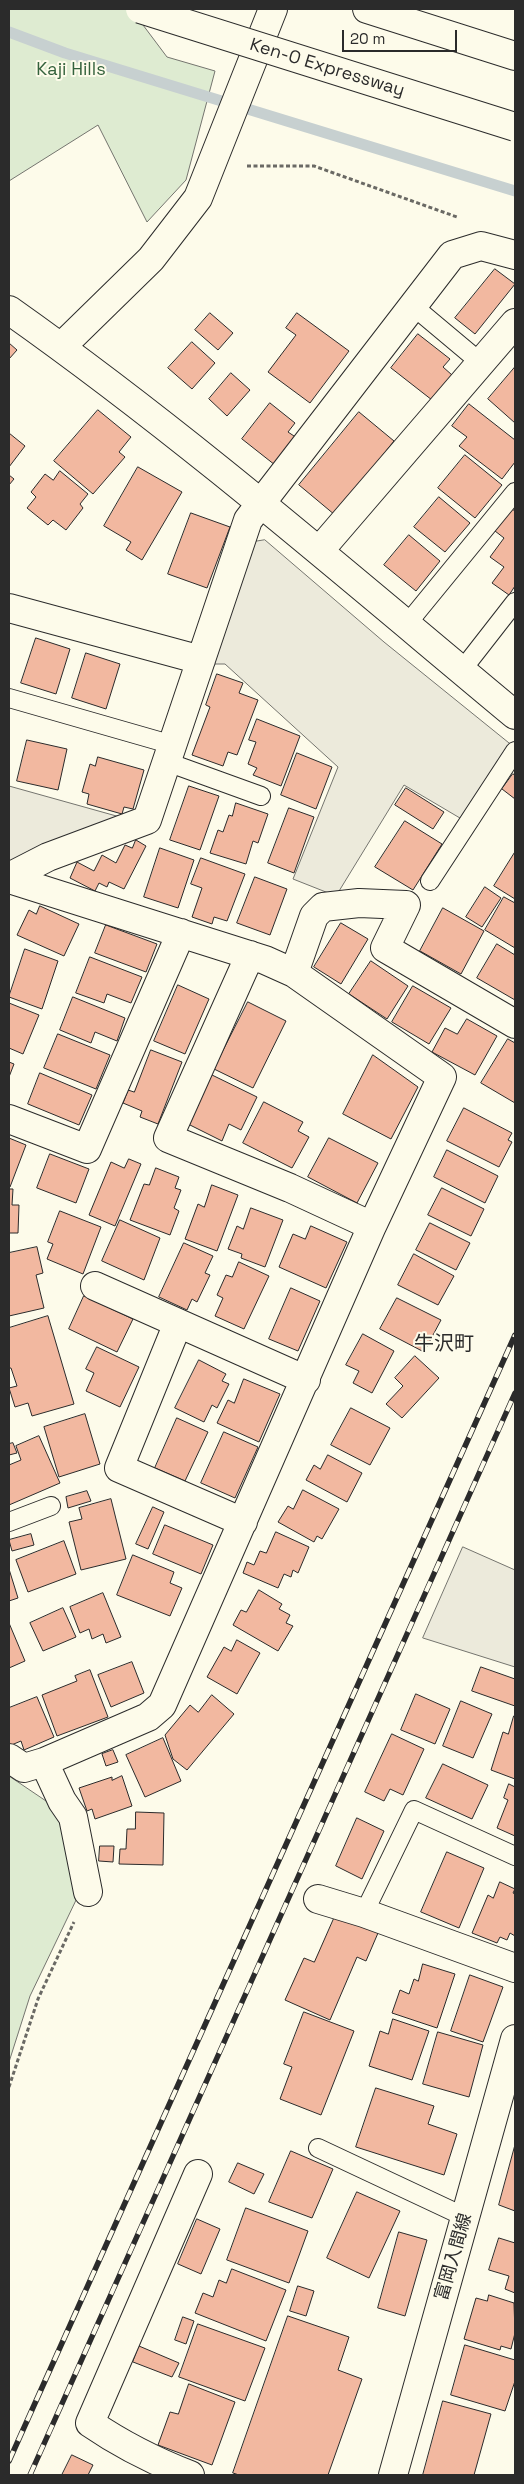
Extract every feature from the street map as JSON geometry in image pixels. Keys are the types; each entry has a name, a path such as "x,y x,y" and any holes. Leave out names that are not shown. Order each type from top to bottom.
{"main road":[{"name":"Ken-O Expressway","path":"140,9 515,127"},
{"path":"61,347 151,259 198,198 274,9"},
{"path":"367,9 515,56"},
{"path":"9,878 48,857 147,820 248,520 452,255 481,246 515,255"},
{"path":"9,310 61,347 320,551 515,715"},
{"path":"320,551 515,323"},
{"path":"9,608 201,660"},
{"path":"9,878 250,955 294,974 442,1077 372,1226 162,1705 148,1717 44,1762 24,1768 9,1758"},
{"path":"294,974 314,916 323,907 359,903 406,905 385,948 515,1024"},
{"path":"9,1119 88,1149 180,933"},
{"path":"250,955 168,1138 290,1188 372,1226"},
{"path":"95,1286 306,1380"},
{"path":"178,1323 119,1468 243,1522"},
{"path":"44,1762 62,1801 73,1817 88,1892"},
{"path":"318,1899 364,1912 515,1968"},
{"name":"富岡入間線","path":"393,2475 515,2039"},
{"path":"190,2475 147,2458 118,2442 90,2423 198,2174"}],"lane":[{"path":"414,306 481,363"},
{"path":"406,624 515,492"},
{"path":"462,670 515,602"},
{"path":"9,698 170,753 261,796"},
{"path":"430,881 515,751"},
{"path":"9,1522 51,1506"},
{"path":"364,1912 414,1810 515,1856"},
{"path":"318,2148 465,2217"}],"path":[{"path":"211,166 314,166 464,220 473,248"},
{"path":"9,2088 38,1999 88,1892"}],"green space":[{"name":"Kaji Hills","path":"9,9 131,9 167,57 215,71 186,180 147,222 98,125 9,181"},
{"path":"9,1776 49,1803 62,1825 78,1896 30,1996 9,2062"}],"shaded area":[{"path":"265,540 384,642 514,747 465,821 404,785 336,896 293,879 338,767 225,664 213,664 253,542"},
{"path":"9,786 120,817 9,867"},
{"path":"463,1547 515,1570 515,1667 423,1638"}],"building":[{"path":"495,269 515,284 475,334 455,318"},
{"path":"210,313 233,333 218,350 195,330"},
{"path":"297,313 349,351 310,403 268,372 296,335 286,328"},
{"path":"418,334 450,359 443,367 452,375 432,400 391,368"},
{"path":"192,342 215,363 192,389 168,368"},
{"path":"9,343 17,350 9,359"},
{"path":"515,367 515,423 488,399"},
{"path":"231,373 250,390 227,416 209,399"},
{"path":"270,403 295,423 288,432 297,438 275,465 242,439"},
{"path":"469,404 515,440 515,462 502,479 459,446 467,437 452,426"},
{"path":"98,410 131,437 119,452 125,457 93,494 54,461"},
{"path":"359,412 394,441 335,515 299,485"},
{"path":"9,433 25,446 9,467"},
{"path":"465,455 502,485 475,518 438,488"},
{"path":"138,467 182,492 142,560 126,550 131,542 104,526"},
{"path":"60,471 88,494 80,504 83,508 66,530 53,520 48,525 27,508 36,497 31,492 45,474 53,480"},
{"path":"9,475 14,479 9,485"},
{"path":"439,497 470,523 445,552 414,527"},
{"path":"512,509 515,511 515,586 509,595 492,583 504,567 490,557 504,538 495,531"},
{"path":"191,513 230,527 207,588 168,574"},
{"path":"409,535 440,561 416,591 384,565"},
{"path":"36,638 70,649 56,694 21,683"},
{"path":"86,653 120,664 106,709 72,698"},
{"path":"217,674 243,683 239,693 258,700 237,755 228,752 223,766 192,755 210,707 206,705"},
{"path":"257,719 300,736 281,786 253,775 257,768 248,764 256,742 249,740"},
{"path":"27,740 67,749 58,790 17,781"},
{"path":"297,753 332,767 316,809 281,795"},
{"path":"98,757 144,770 133,809 124,807 122,814 87,804 89,794 82,792 90,764 95,766"},
{"path":"513,774 515,775 515,799 502,789"},
{"path":"189,786 219,796 200,850 170,840"},
{"path":"406,788 444,812 433,829 395,805"},
{"path":"236,803 268,814 258,843 253,841 246,864 210,853 218,830 223,832 229,815 232,816"},
{"path":"289,808 314,817 294,873 268,863"},
{"path":"405,821 442,844 413,890 375,867"},
{"path":"136,840 146,846 124,889 109,882 107,887 99,883 95,891 70,878 77,862 94,871 102,855 116,863 125,845 132,848"},
{"path":"160,848 194,860 178,908 144,897"},
{"path":"515,852 515,899 494,886"},
{"path":"201,858 245,874 227,921 214,917 212,924 192,917 202,888 191,884"},
{"path":"255,877 287,889 270,935 237,923"},
{"path":"485,887 501,898 482,927 466,917"},
{"path":"504,897 515,903 515,948 485,930"},
{"path":"40,906 79,924 64,956 17,935 29,910 36,914"},
{"path":"443,908 484,931 461,974 420,951"},
{"path":"341,923 368,939 341,984 314,967"},
{"path":"106,925 157,944 146,972 95,953"},
{"path":"497,944 515,955 515,1000 477,978"},
{"path":"25,949 58,961 42,1009 9,997"},
{"path":"90,957 142,977 131,1003 107,994 104,1003 76,993"},
{"path":"371,961 408,986 387,1019 349,994"},
{"path":"178,985 209,999 185,1054 154,1041"},
{"path":"413,986 451,1008 429,1044 392,1022"},
{"path":"73,997 125,1018 117,1041 95,1032 91,1043 60,1030"},
{"path":"248,1002 286,1021 253,1088 214,1069"},
{"path":"9,1003 39,1015 23,1054 9,1048"},
{"path":"467,1019 497,1036 475,1075 432,1052 445,1028 457,1034"},
{"path":"58,1034 110,1055 96,1089 44,1068"},
{"path":"508,1039 515,1043 515,1103 481,1083"},
{"path":"151,1050 182,1062 158,1124 140,1117 142,1111 123,1103 128,1090 134,1092"},
{"path":"373,1055 418,1087 391,1139 343,1114"},
{"path":"9,1062 14,1064 9,1077"},
{"path":"40,1073 92,1095 79,1125 28,1104"},
{"path":"212,1075 257,1097 241,1130 229,1124 222,1141 188,1124"},
{"path":"264,1102 303,1122 298,1131 309,1137 292,1168 243,1143"},
{"path":"464,1108 512,1133 508,1140 512,1142 499,1167 447,1141"},
{"path":"9,1138 26,1145 10,1187 9,1186"},
{"path":"329,1138 378,1163 357,1203 308,1177"},
{"path":"447,1150 498,1176 485,1203 434,1177"},
{"path":"50,1154 89,1169 76,1203 37,1188"},
{"path":"129,1159 141,1164 115,1226 89,1215 111,1162 124,1168"},
{"path":"156,1168 179,1177 175,1188 181,1190 174,1208 179,1211 170,1235 130,1220 144,1184 149,1185"},
{"path":"212,1185 238,1195 217,1251 185,1239 198,1204 204,1207"},
{"path":"442,1188 484,1209 471,1236 428,1215"},
{"path":"9,1189 13,1189 12,1205 19,1205 18,1233 9,1233"},
{"path":"251,1208 283,1220 265,1267 241,1258 242,1254 228,1249 237,1226 243,1229"},
{"path":"60,1211 101,1227 83,1274 47,1259 53,1244 48,1242"},
{"path":"120,1220 160,1238 144,1280 102,1261"},
{"path":"430,1223 470,1243 456,1270 416,1250"},
{"path":"311,1226 347,1242 326,1288 279,1267 293,1234 305,1239"},
{"path":"184,1243 213,1256 205,1273 210,1275 197,1302 192,1299 187,1310 159,1297"},
{"path":"37,1247 43,1273 36,1275 44,1308 9,1316 9,1253"},
{"path":"414,1254 454,1276 438,1305 398,1285"},
{"path":"239,1262 269,1276 244,1329 215,1316 223,1298 217,1295 226,1275 232,1277"},
{"path":"291,1288 320,1301 298,1351 269,1339"},
{"path":"84,1296 133,1319 117,1352 69,1329"},
{"path":"397,1298 441,1320 424,1352 380,1329"},
{"path":"48,1316 74,1404 32,1416 28,1403 15,1407 9,1388 17,1386 11,1368 9,1368 9,1328"},
{"path":"363,1334 394,1351 372,1393 353,1383 359,1371 346,1365"},
{"path":"97,1347 139,1367 120,1407 86,1391 94,1373 86,1369"},
{"path":"415,1356 439,1378 402,1418 386,1404 403,1386 395,1378"},
{"path":"199,1360 226,1374 222,1381 229,1384 217,1408 212,1405 204,1422 175,1408"},
{"path":"244,1379 280,1394 259,1442 217,1423 228,1400 234,1403"},
{"path":"351,1408 390,1428 370,1465 331,1445"},
{"path":"85,1414 100,1464 59,1477 44,1427"},
{"path":"177,1418 208,1432 185,1481 155,1468"},
{"path":"224,1432 258,1447 235,1498 201,1483"},
{"path":"39,1436 60,1483 9,1505 9,1465 21,1460 16,1446"},
{"path":"13,1443 17,1453 9,1455 9,1444"},
{"path":"328,1455 362,1473 347,1502 306,1480 314,1465 320,1469"},
{"path":"303,1490 339,1509 322,1539 317,1536 314,1542 278,1522 288,1506 293,1509"},
{"path":"87,1491 91,1501 68,1508 66,1497"},
{"path":"111,1499 126,1559 81,1570 69,1522 82,1519 79,1508"},
{"path":"153,1507 164,1512 148,1549 136,1544"},
{"path":"165,1525 213,1545 201,1574 153,1554"},
{"path":"276,1532 309,1547 298,1573 293,1570 291,1577 284,1574 278,1588 243,1573 247,1562 254,1565 260,1551 266,1553"},
{"path":"31,1534 34,1545 12,1551 9,1540"},
{"path":"64,1541 76,1574 28,1592 16,1560"},
{"path":"133,1555 174,1572 170,1583 182,1588 170,1616 117,1595"},
{"path":"9,1569 18,1598 9,1601"},
{"path":"259,1590 282,1604 279,1609 290,1615 286,1623 293,1626 278,1651 233,1625 241,1610 246,1612"},
{"path":"103,1593 121,1637 106,1643 103,1634 92,1639 89,1629 80,1633 70,1607"},
{"path":"63,1608 76,1637 43,1651 30,1623"},
{"path":"9,1623 25,1661 9,1668"},
{"path":"237,1640 260,1653 237,1694 207,1677 224,1647 231,1651"},
{"path":"132,1662 144,1693 111,1707 98,1675"},
{"path":"481,1667 515,1679 515,1706 472,1691"},
{"path":"90,1670 108,1717 57,1736 42,1695 77,1681 75,1676"},
{"path":"416,1694 450,1709 435,1744 401,1730"},
{"path":"212,1695 234,1714 187,1770 173,1759 165,1735 190,1705 198,1712"},
{"path":"37,1697 54,1737 24,1750 21,1741 9,1746 9,1708"},
{"path":"461,1701 492,1714 473,1758 443,1746"},
{"path":"514,1716 515,1779 491,1770 503,1732 508,1734"},
{"path":"392,1734 424,1749 403,1795 390,1789 384,1801 365,1792"},
{"path":"163,1738 181,1781 145,1797 126,1755"},
{"path":"113,1750 118,1762 106,1766 102,1754"},
{"path":"443,1764 488,1785 472,1819 426,1798"},
{"path":"122,1776 132,1806 95,1819 92,1809 87,1811 79,1788 112,1777 112,1780"},
{"path":"509,1784 515,1787 515,1836 497,1828 508,1800 504,1798"},
{"path":"136,1812 164,1813 163,1865 119,1864 120,1849 126,1849 127,1829 135,1829"},
{"path":"357,1818 384,1831 362,1879 336,1866"},
{"path":"100,1846 114,1846 113,1862 99,1861"},
{"path":"447,1852 484,1868 459,1928 421,1912"},
{"path":"500,1882 515,1889 513,1893 515,1894 515,1936 510,1933 507,1940 500,1937 497,1943 472,1933 488,1895 493,1898"},
{"path":"336,1914 378,1933 366,1961 357,1957 330,2020 285,2000 304,1958 314,1962"},
{"path":"423,1964 455,1974 437,2028 392,2013 400,1990 409,1994 414,1979 418,1981"},
{"path":"470,1975 503,1987 483,2042 451,2031"},
{"path":"304,2012 354,2031 321,2115 280,2099 292,2067 284,2064"},
{"path":"393,2019 429,2031 412,2080 369,2066 380,2031 388,2034"},
{"path":"438,2032 483,2045 469,2097 423,2084"},
{"path":"376,2088 434,2106 428,2124 457,2134 444,2175 356,2147"},
{"path":"515,2145 515,2211 499,2205"},
{"path":"291,2151 333,2169 312,2218 269,2202"},
{"path":"238,2163 264,2174 254,2194 229,2182"},
{"path":"357,2192 400,2211 369,2278 327,2258"},
{"path":"246,2208 308,2231 289,2283 227,2260"},
{"path":"197,2219 220,2229 201,2274 178,2264"},
{"path":"399,2232 427,2240 405,2316 378,2308"},
{"path":"499,2238 515,2243 515,2293 505,2289 509,2276 489,2270"},
{"path":"232,2269 286,2290 266,2341 195,2313 203,2293 213,2297 219,2280 226,2283"},
{"path":"298,2286 314,2291 306,2316 290,2311"},
{"path":"489,2295 514,2303 515,2333 511,2349 501,2346 500,2350 464,2339 476,2298 487,2301"},
{"path":"288,2316 349,2337 338,2370 362,2379 328,2475 239,2475 233,2473"},
{"path":"183,2317 194,2321 186,2344 175,2340"},
{"path":"198,2324 265,2348 245,2401 179,2377"},
{"path":"465,2345 515,2360 515,2381 505,2411 451,2395"},
{"path":"139,2346 179,2363 172,2377 133,2362"},
{"path":"189,2384 235,2402 212,2465 158,2445 170,2412 178,2414"},
{"path":"443,2401 491,2414 474,2475 423,2475"},
{"path":"72,2455 93,2465 88,2475 62,2475"}],"waterway":[{"path":"9,32 65,53 515,191"}],"railway":[{"path":"9,2461 515,1335"},
{"path":"30,2475 515,1393"}],"district":[{"name":"牛沢町","path":"444,1345"}]}
